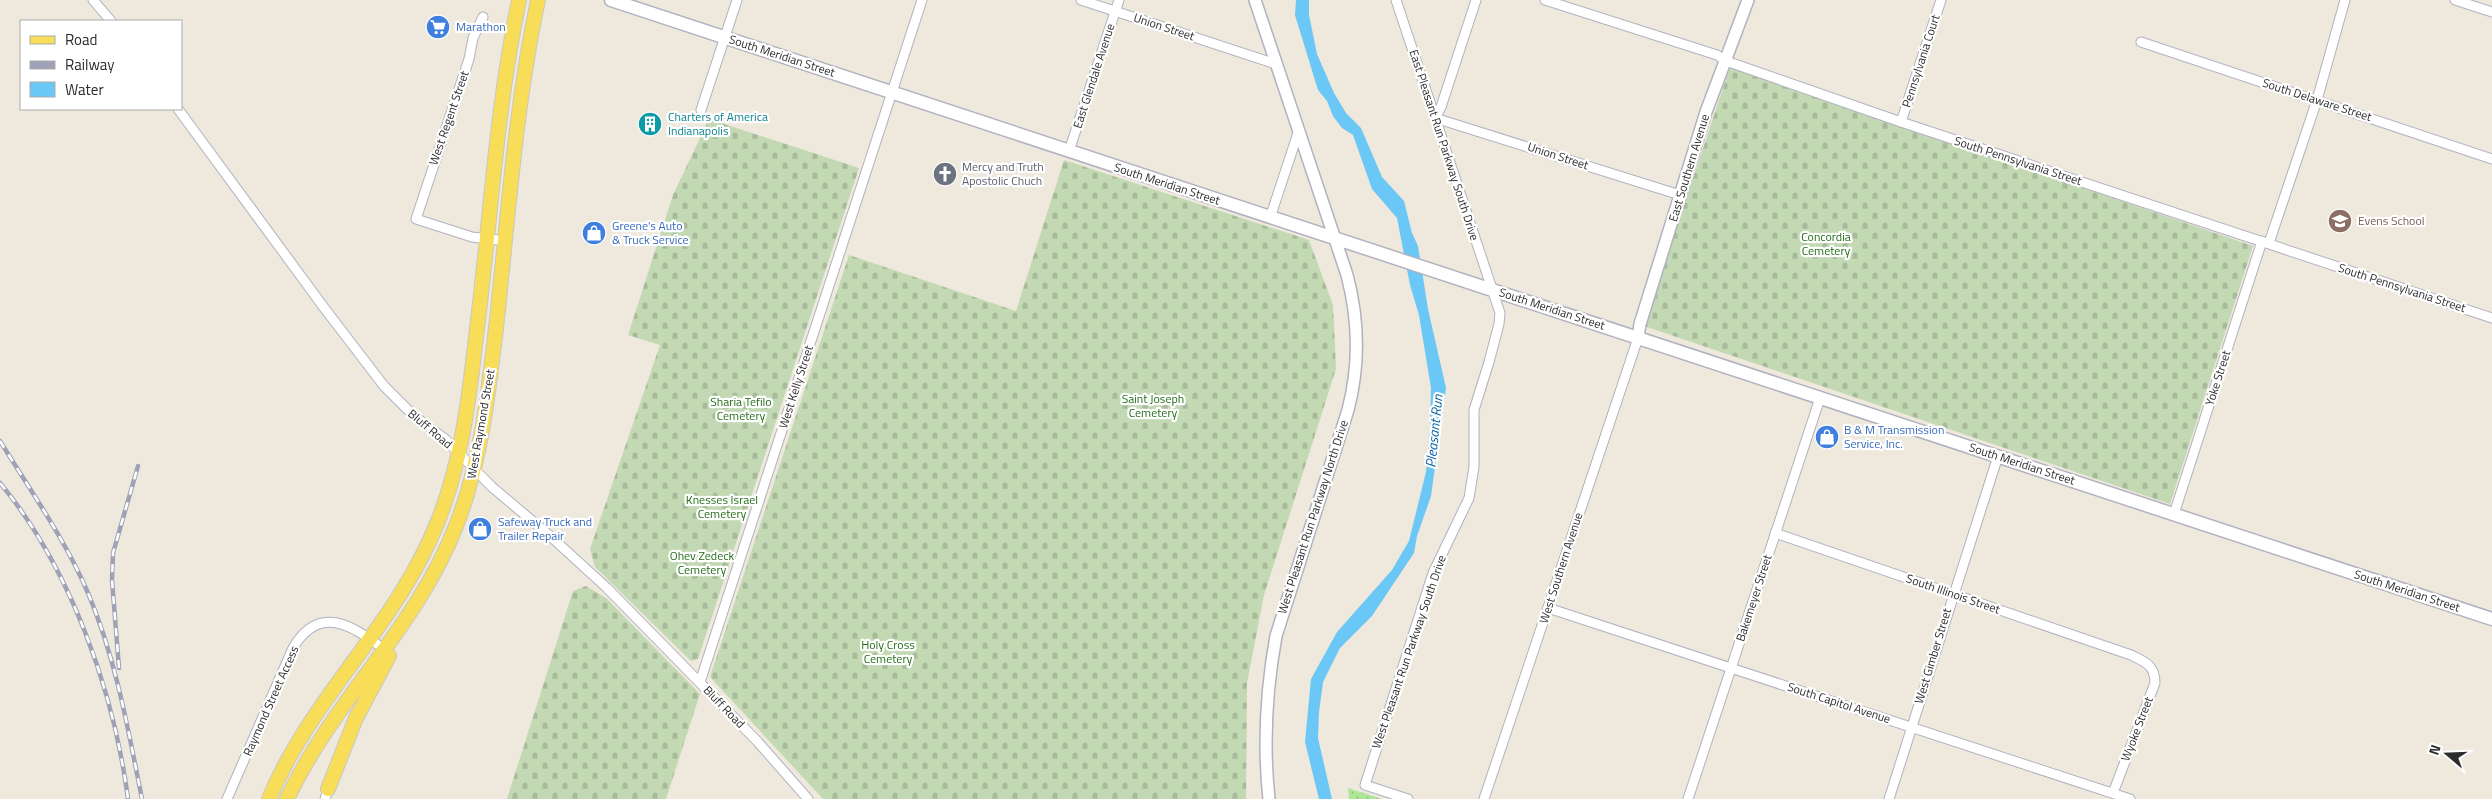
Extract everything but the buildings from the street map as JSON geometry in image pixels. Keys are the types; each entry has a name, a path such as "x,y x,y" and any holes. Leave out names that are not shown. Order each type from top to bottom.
{"main road":[{"name":"West Raymond Street","path":"269,799 301,735 398,599 421,558 444,506 459,455 472,376 508,62 519,0"},
{"name":"West Raymond Street","path":"287,799 301,770 327,729 406,621 426,590 447,547 474,471 490,381 526,61 538,0"},
{"name":"South Meridian Street","path":"611,0 2492,619"},
{"path":"326,794 363,703 406,621"}],"street":[{"path":"93,0 110,20"},
{"path":"701,110 737,0"},
{"name":"West Kelly Street","path":"700,682 922,0"},
{"name":"Union Street","path":"1081,0 1276,64"},
{"name":"East Glendale Avenue","path":"1069,151 1119,0"},
{"name":"West Pleasant Run Parkway North Drive","path":"1255,0 1335,238 1353,300 1358,346 1355,376 1348,410 1276,636 1269,674 1265,718 1269,799"},
{"name":"East Pleasant Run Parkway South Drive","path":"1396,0 1493,290"},
{"path":"1435,118 1441,106 1476,0"},
{"name":"South Pennsylvania Street","path":"1546,0 1717,55 1726,61 1901,122 2492,318"},
{"name":"East Southern Avenue","path":"1638,338 1640,324 1706,112 1748,0"},
{"name":"Pennsylvania Court","path":"1901,122 1941,0"},
{"name":"Yoke Street","path":"2174,514 2265,242 2317,100 2345,0"},
{"path":"2455,0 2492,12"},
{"name":"West Regent Street","path":"483,17 473,38 469,59 416,219 460,234 488,239"},
{"name":"South Delaware Street","path":"2141,42 2492,159"},
{"name":"Bluff Road","path":"179,110 384,386 415,417 446,439 474,471 584,566 700,682 808,799"},
{"name":"Union Street","path":"1435,118 1680,195"},
{"path":"1270,218 1299,130"},
{"path":"488,239 506,241"},
{"name":"West Pleasant Run Parkway South Drive","path":"1408,799 1365,784 1433,573 1469,498 1474,467 1474,410 1499,324 1498,306 1493,290"},
{"name":"West Southern Avenue","path":"1484,799 1638,338"},
{"name":"Bakemeyer Street","path":"1688,799 1820,398"},
{"name":"West Gimber Street","path":"1889,799 1998,456"},
{"name":"South Illinois Street","path":"1776,533 2131,655 2150,665"},
{"name":"South Capitol Avenue","path":"1548,608 2130,799"},
{"name":"Raymond Street Access","path":"227,799 299,640 315,627 334,622 345,624 385,650"},
{"name":"Wyoke Street","path":"2113,794 2155,683 2155,674 2150,665"}],"green space":[{"name":"Concordia Cemetery","path":"1730,67 2253,246 2170,504 1644,326"},
{"path":"709,119 859,168 698,659 691,661 595,567 590,549 660,345 628,335 673,195"},
{"path":"1064,160 1309,240 1333,305 1336,369 1264,595 1247,683 1246,799 823,799 710,677 849,255 1016,311"},
{"path":"586,586 606,598 700,694 666,799 507,799 573,591"},
{"path":"1348,788 1382,799 1349,799"}],"water":[{"name":"Pleasant Run","path":"1296,0 1309,0 1309,15 1317,54 1334,93 1346,113 1361,128 1382,177 1404,201 1412,233 1418,246 1428,309 1446,388 1431,496 1417,536 1414,553 1372,616 1340,648 1323,682 1318,738 1332,799 1319,799 1305,742 1311,679 1337,632 1392,570 1409,541 1426,472 1431,388 1419,315 1410,285 1397,218 1372,189 1353,135 1342,128 1333,116 1327,101 1318,90 1295,15"}],"railway":[{"path":"0,441 69,553 98,618 114,669 142,799"},
{"path":"119,668 112,580 113,553 138,466"},
{"path":"0,483 25,516 48,553 68,591 85,632 112,716 128,799"}],"place":[{"name":"Marathon","path":"438,27"},
{"name":"Charters of America Indianapolis","path":"650,124"},
{"name":"Mercy and Truth Apostolic Chuch","path":"945,174"},
{"name":"Evens School","path":"2340,221"},
{"name":"Greene's Auto & Truck Service","path":"594,233"},
{"name":"B & M Transmission Service, Inc.","path":"1827,437"},
{"name":"Safeway Truck and Trailer Repair","path":"480,529"}],"park label":[{"name":"Saint Joseph Cemetery","path":"1153,406"},
{"name":"Sharia Tefilo Cemetery","path":"741,409"},
{"name":"Knesses Israel Cemetery","path":"722,507"},
{"name":"Ohev Zedeck Cemetery","path":"702,563"},
{"name":"Holy Cross Cemetery","path":"888,652"}]}
